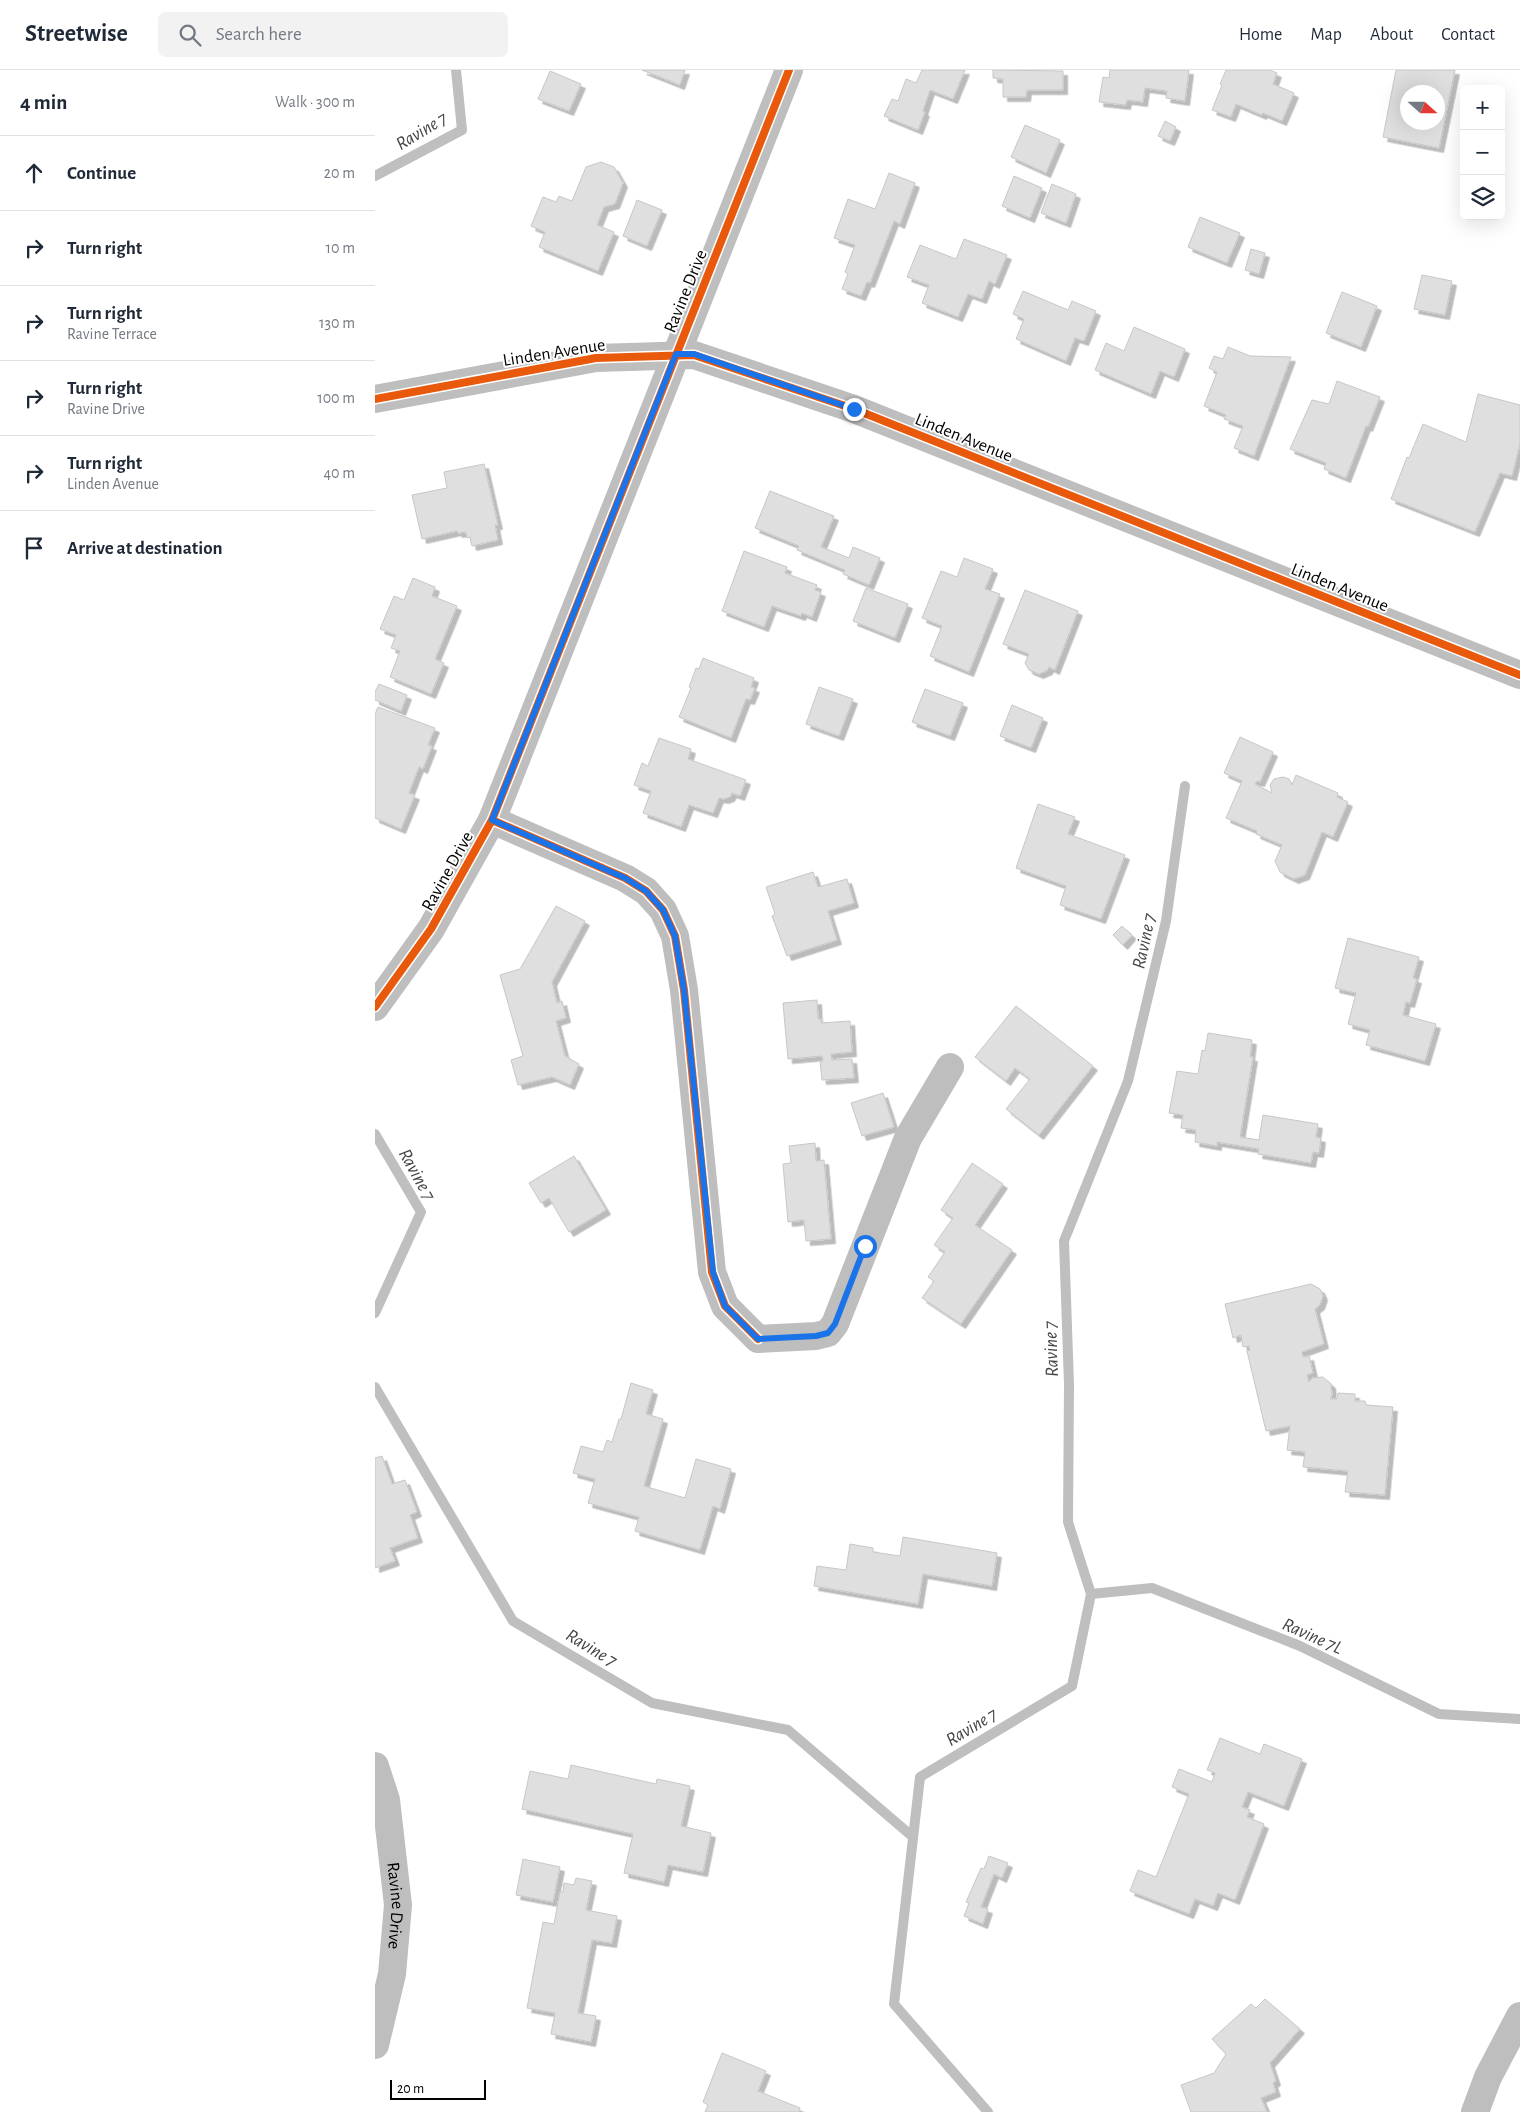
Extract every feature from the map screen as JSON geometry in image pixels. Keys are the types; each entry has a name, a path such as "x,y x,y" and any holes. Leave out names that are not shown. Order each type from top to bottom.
{"street":[{"name":"Ravine Drive","path":"375,1006 431,929 492,820 789,70"},
{"name":"Linden Avenue","path":"375,399 596,358 694,354 854,409 1520,675"},
{"path":"492,820 625,878 646,891 663,910 675,936 684,990 713,1272 725,1306 758,1339 816,1336 828,1333 835,1324 908,1138 950,1067"},
{"name":"Ravine Drive","path":"375,1766 386,1800 398,1905 392,1974 375,2046"},
{"path":"1475,2112 1488,2077 1520,2016"}],"building":[{"path":"642,70 685,70 680,85"},
{"path":"922,70 965,70 953,99 930,90 923,111 925,112 918,130 884,116 892,99 898,101 906,79 916,83"},
{"path":"993,70 1063,71 1063,90 1027,90 1026,97 1003,97 1003,79 993,78"},
{"path":"1110,70 1189,70 1185,101 1166,98 1167,91 1145,88 1143,102 1127,100 1126,105 1099,102 1103,77 1109,78"},
{"path":"1226,70 1270,70 1277,73 1273,84 1294,93 1282,121 1236,104 1231,117 1212,110"},
{"path":"1396,70 1455,70 1445,119 1445,85 1400,85 1400,130 1443,130 1439,148 1383,137"},
{"path":"550,71 581,84 569,111 538,99"},
{"path":"1165,121 1176,127 1170,141 1158,136"},
{"path":"1025,125 1060,140 1046,173 1011,157"},
{"path":"601,162 614,167 623,183 615,204 604,207 597,225 614,232 598,271 539,247 545,232 531,226 543,197 556,202 559,196 572,201 586,167"},
{"path":"889,173 915,183 900,224 894,221 870,283 867,282 861,296 842,289 848,274 845,272 855,245 834,238 848,199 875,209"},
{"path":"1014,176 1042,188 1030,218 1002,206"},
{"path":"1052,184 1076,194 1066,223 1041,213"},
{"path":"637,200 662,210 647,246 623,236"},
{"path":"1200,217 1240,233 1227,263 1188,247"},
{"path":"964,239 1007,255 995,284 989,281 982,299 968,294 958,317 922,303 929,285 907,277 920,245 956,259"},
{"path":"1251,249 1265,253 1259,274 1245,270"},
{"path":"1422,275 1452,281 1445,315 1414,309"},
{"path":"1023,291 1068,310 1072,301 1096,311 1084,341 1075,338 1066,361 1016,339 1024,319 1013,314"},
{"path":"1342,292 1377,306 1361,347 1326,333"},
{"path":"1134,327 1185,349 1174,377 1160,371 1151,394 1095,370 1106,343 1124,351"},
{"path":"1228,347 1250,356 1291,357 1254,456 1234,448 1243,426 1224,419 1226,415 1204,406 1217,372 1209,368 1214,356 1223,359"},
{"path":"1337,381 1380,397 1368,427 1366,426 1346,478 1324,469 1326,463 1290,449 1312,400 1329,404"},
{"path":"1478,394 1520,405 1520,444 1512,476 1500,473 1475,532 1391,499 1407,457 1409,458 1423,424 1466,442"},
{"path":"484,464 498,525 495,525 498,540 472,546 470,537 467,538 466,532 458,533 457,531 422,539 412,495 447,488 444,472"},
{"path":"770,491 834,516 821,547 849,558 853,547 880,558 869,585 843,574 845,570 797,550 799,546 755,528"},
{"path":"744,551 787,567 785,573 817,585 815,590 821,592 812,617 802,613 801,616 772,606 764,627 722,611"},
{"path":"964,558 993,569 985,589 1000,594 969,672 930,656 942,626 922,618 941,571 957,577"},
{"path":"413,578 435,587 432,596 457,606 435,659 444,663 431,694 390,677 400,651 391,648 396,635 380,629 394,596 404,600"},
{"path":"866,588 908,604 895,638 853,621"},
{"path":"1025,590 1078,611 1055,670 1049,667 1048,670 1039,674 1029,670 1025,663 1029,654 1003,644"},
{"path":"703,658 754,678 751,687 755,688 750,700 746,699 731,738 679,717 691,688 689,687 696,668 699,669"},
{"path":"379,684 407,695 401,711 375,700 375,692"},
{"path":"819,687 853,699 839,736 806,724"},
{"path":"925,689 963,703 950,736 912,722"},
{"path":"1012,705 1043,718 1031,748 1000,736"},
{"path":"378,707 435,728 428,745 432,746 423,769 419,767 409,793 415,795 401,829 375,818 375,714"},
{"path":"1240,737 1273,752 1260,782 1257,781 1255,784 1272,793 1270,785 1274,779 1283,777 1289,779 1292,785 1296,775 1338,793 1337,797 1348,802 1333,837 1322,832 1305,875 1294,879 1280,872 1275,861 1282,845 1256,834 1257,831 1226,818 1242,781 1224,773"},
{"path":"659,738 691,749 688,759 746,780 740,796 732,793 730,797 719,798 713,813 689,805 681,827 643,813 651,791 634,785 642,763 648,766"},
{"path":"1038,804 1075,817 1068,834 1125,855 1101,919 1060,905 1066,886 1016,868"},
{"path":"813,872 818,887 847,879 854,903 828,911 837,940 787,956 772,916 775,914 766,887"},
{"path":"556,906 585,921 552,982 557,1003 562,1001 566,1018 556,1021 565,1056 579,1064 570,1085 552,1077 518,1085 511,1060 523,1056 500,975 520,969"},
{"path":"1122,926 1132,935 1123,945 1113,935"},
{"path":"1348,938 1419,957 1413,978 1417,979 1410,1003 1406,1002 1403,1015 1436,1024 1425,1061 1366,1045 1370,1030 1348,1024 1356,993 1335,988"},
{"path":"817,1000 818,1019 821,1019 821,1023 850,1021 852,1052 831,1054 832,1060 852,1059 854,1078 822,1080 820,1061 823,1061 822,1056 788,1059 783,1003"},
{"path":"1016,1006 1093,1066 1039,1135 1006,1109 1030,1079 1015,1068 1006,1081 975,1057"},
{"path":"1208,1033 1252,1040 1250,1057 1253,1057 1240,1137 1259,1140 1263,1115 1318,1124 1316,1137 1321,1138 1319,1153 1313,1152 1311,1163 1258,1154 1259,1149 1217,1142 1217,1146 1195,1142 1196,1130 1181,1128 1183,1115 1169,1113 1177,1071 1198,1074 1202,1050 1205,1051"},
{"path":"883,1093 894,1127 862,1136 851,1103"},
{"path":"815,1143 816,1161 824,1160 831,1239 806,1241 804,1220 788,1222 783,1164 791,1163 789,1146"},
{"path":"574,1156 606,1210 569,1232 549,1198 541,1203 529,1183"},
{"path":"972,1163 1003,1184 975,1225 1012,1250 961,1324 922,1298 934,1281 928,1277 945,1252 934,1245 953,1218 941,1210"},
{"path":"1311,1284 1320,1289 1323,1296 1320,1305 1315,1309 1324,1344 1302,1352 1303,1357 1309,1356 1313,1373 1307,1375 1309,1382 1312,1378 1323,1377 1331,1384 1332,1395 1330,1399 1337,1399 1338,1393 1355,1394 1355,1401 1365,1401 1366,1405 1393,1407 1385,1495 1345,1492 1348,1471 1303,1467 1305,1452 1287,1450 1290,1426 1266,1431 1247,1351 1250,1350 1249,1346 1243,1347 1241,1335 1233,1338 1225,1304"},
{"path":"631,1383 653,1390 646,1414 663,1419 644,1486 685,1498 696,1459 731,1469 720,1509 713,1506 700,1550 635,1531 639,1517 588,1503 595,1479 573,1473 581,1446 603,1452 607,1440 612,1442 619,1419 621,1419"},
{"path":"382,1456 392,1484 405,1480 417,1512 410,1515 418,1538 390,1548 395,1561 375,1568 375,1458"},
{"path":"903,1537 997,1553 992,1586 923,1574 918,1604 814,1586 817,1566 846,1570 850,1544 873,1548 873,1552 900,1556"},
{"path":"1220,1738 1260,1754 1264,1744 1302,1759 1284,1806 1248,1792 1242,1807 1250,1810 1247,1817 1264,1824 1235,1900 1218,1893 1213,1906 1195,1899 1189,1914 1130,1891 1138,1870 1156,1877 1189,1794 1172,1787 1179,1769 1212,1782 1215,1773 1207,1770"},
{"path":"571,1765 656,1784 657,1779 690,1786 681,1826 711,1833 703,1872 668,1865 664,1882 624,1873 633,1834 522,1809 530,1771 568,1779"},
{"path":"989,1856 1008,1863 1002,1878 994,1874 981,1907 988,1909 983,1924 964,1916 969,1903 966,1902 981,1868 984,1869"},
{"path":"523,1859 560,1867 553,1902 516,1895"},
{"path":"576,1878 592,1881 586,1910 617,1916 612,1943 592,1940 578,2013 596,2016 591,2042 551,2034 555,2013 527,2008 543,1922 554,1924 560,1892 563,1892 564,1883 574,1885"},
{"path":"1265,1999 1300,2029 1270,2063 1276,2081 1273,2083 1276,2092 1261,2098 1267,2112 1191,2112 1181,2085 1214,2073 1226,2054 1212,2039 1251,2004 1256,2008"},
{"path":"722,2053 766,2071 758,2091 800,2108 799,2112 705,2112 708,2105 703,2102"}],"waterway":[{"name":"Ravine 7","path":"375,176 462,130 456,70"},
{"name":"Ravine 7","path":"988,2112 894,2004 920,1777 1072,1686 1091,1594 1068,1522 1069,1384 1064,1241 1128,1081 1166,921 1185,786"},
{"name":"Ravine 7","path":"375,1134 421,1212 375,1313"},
{"name":"Ravine 7","path":"375,1387 513,1621 652,1703 788,1730 913,1837"},
{"name":"Ravine 7L","path":"1091,1594 1152,1588 1300,1646 1439,1714 1520,1719"}],"cycle path":[{"path":"375,1007 431,929 492,820 789,70"},
{"path":"375,399 596,358 694,355 854,409 1520,675"},
{"path":"492,820 625,878 646,891 663,910 675,936 684,990 712,1272 725,1306 758,1339"}],"route":[{"path":"854,409 694,354 676,354 492,820 625,878 646,891 663,910 675,936 684,990 713,1272 725,1306 758,1339 816,1336 828,1333 835,1324 865,1246"}]}
